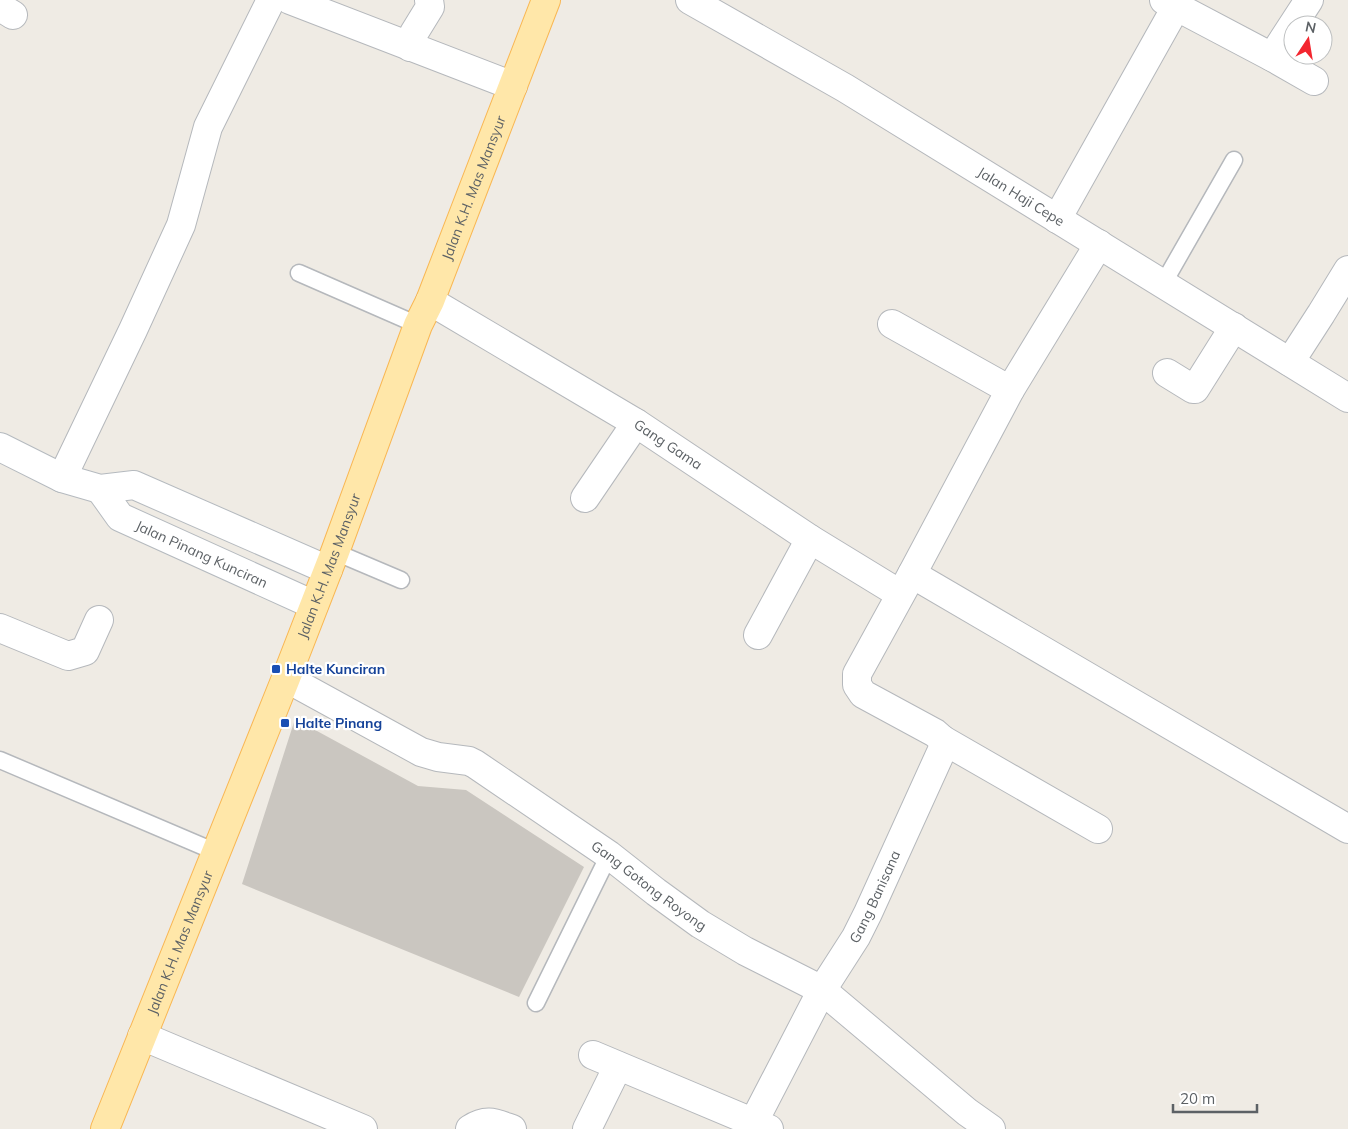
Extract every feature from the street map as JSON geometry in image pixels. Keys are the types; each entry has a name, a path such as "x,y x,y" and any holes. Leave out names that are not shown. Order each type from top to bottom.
{"main road":[{"name":"Jalan K.H. Mas Mansyur","path":"105,1129 286,678 418,325 430,301 546,0"}],"street":[{"path":"62,478 181,225 208,127 271,0"},
{"path":"290,0 513,86"},
{"path":"410,47 414,34 430,7 429,0"},
{"name":"Jalan Haji Cepe","path":"690,0 845,88 1348,398"},
{"path":"1272,57 1309,0"},
{"path":"1057,219 1170,3 1314,81"},
{"path":"1098,829 934,733 863,694 856,685 857,674 1010,390 1099,244"},
{"path":"1290,362 1348,270"},
{"name":"Gang Gama","path":"430,301 636,423 810,539 906,584 1199,740 1348,829"},
{"path":"892,324 1010,390"},
{"path":"1166,373 1195,389 1234,327"},
{"path":"585,498 636,423"},
{"path":"0,447 62,478 100,489 134,485 331,561"},
{"name":"Jalan Pinang Kunciran","path":"100,489 120,517 314,605"},
{"path":"758,635 810,539"},
{"path":"0,628 68,656 85,651 99,620"},
{"name":"Gang Gotong Royong","path":"286,678 421,752 438,757 469,761 475,764 609,855 700,924 745,951 822,990 967,1112 991,1129"},
{"name":"Gang Banisana","path":"757,1127 822,990 856,937 868,913 942,750 943,740"},
{"path":"142,1036 363,1129"},
{"path":"593,1055 757,1127"},
{"path":"587,1129 618,1066"},
{"path":"470,1129 483,1122 493,1122 512,1129"}],"lane":[{"path":"1163,284 1234,160"},
{"path":"299,273 418,325"},
{"path":"331,561 402,580"},
{"path":"0,760 216,852"},
{"path":"536,1003 609,855"}],"building":[{"path":"295,719 418,786 466,790 584,867 519,997 242,884"}],"place":[{"name":"Halte Kunciran","path":"276,669"},
{"name":"Halte Pinang","path":"285,723"}]}
